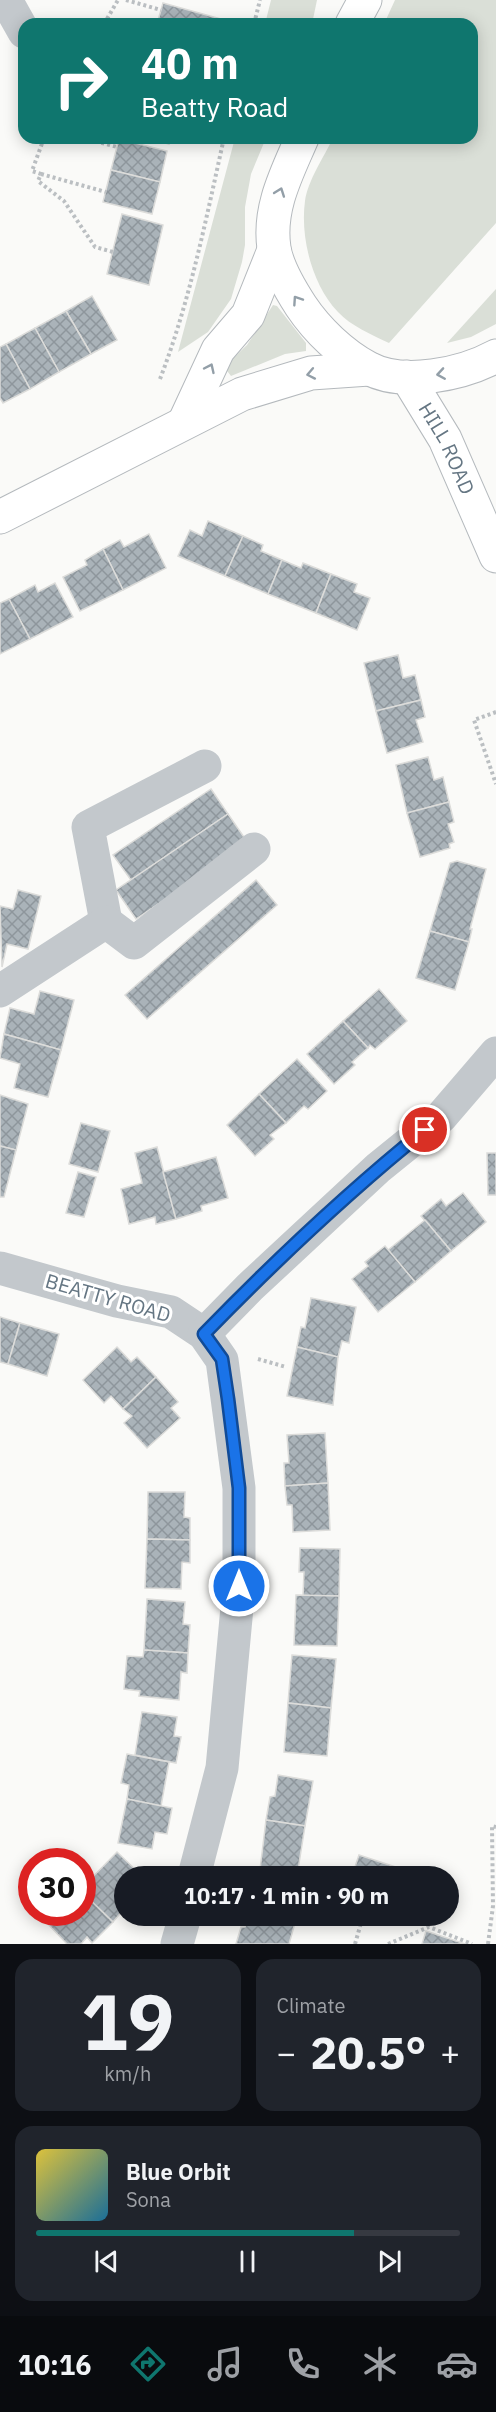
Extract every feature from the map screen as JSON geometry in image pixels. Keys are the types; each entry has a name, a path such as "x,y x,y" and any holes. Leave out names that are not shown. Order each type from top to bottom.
{"main road":[{"path":"351,0 351,18"},
{"path":"354,18 365,0"},
{"path":"300,144 276,203 273,226 274,250 290,290 307,315 332,342 369,369"},
{"path":"185,421 218,350 249,315 274,250"},
{"path":"0,517 242,394 311,372 369,369 407,377 442,375 479,366 496,356"},
{"name":"HILL ROAD","path":"407,377 445,439 496,556"}],"street":[{"path":"6,0 18,21"},
{"path":"206,766 88,827 106,922 135,944 254,849"},
{"path":"0,991 106,922"},
{"path":"197,1866 222,1768 239,1586 239,1488 228,1399 222,1359 204,1334 250,1287 361,1183 441,1117 496,1053"},
{"name":"BEATTY ROAD","path":"0,1268 117,1301 171,1312 204,1334"},
{"path":"177,1944 182,1926"}],"path":[{"path":"108,18 118,0"},
{"path":"126,0 161,10"},
{"path":"256,18 260,0"},
{"path":"42,144 32,171 106,192"},
{"path":"106,144 117,147"},
{"path":"160,379 175,341 223,144"},
{"path":"41,174 39,181 64,201 95,247 113,252"},
{"path":"496,712 474,720 496,784"},
{"path":"255,1358 286,1367"},
{"path":"488,1944 493,1906 492,1827 496,1827"},
{"path":"355,1944 360,1926"},
{"path":"390,1944 429,1927 472,1944"}],"shaded area":[{"path":"271,0 317,0 313,18 266,18"},
{"path":"395,0 496,0 496,223 389,343 349,322 338,312 321,288 310,260 304,230 305,201 309,185 330,144 478,144 478,18 387,18"},
{"path":"233,144 264,144 251,174 245,207 245,245 231,299 208,332 178,352"},
{"path":"496,289 496,324 471,337 447,343"},
{"path":"273,305 277,306 306,343 306,351 285,354 231,376 224,367 247,345"}],"building":[{"path":"163,3 217,18 159,18"},
{"path":"118,144 139,144 167,151 160,182 111,170"},
{"path":"111,170 160,182 152,214 103,202"},
{"path":"122,214 163,225 149,285 107,274"},
{"path":"92,296 117,340 91,354 66,311"},
{"path":"66,311 91,354 59,372 35,328"},
{"path":"35,328 59,372 30,389 6,344"},
{"path":"6,344 30,389 3,403 0,398 0,347"},
{"path":"208,521 243,536 225,576 178,556 190,530 202,536"},
{"path":"149,534 166,568 123,590 103,549 120,540 124,547"},
{"path":"243,536 263,545 261,551 282,560 268,594 225,576"},
{"path":"103,549 123,590 80,611 63,577 87,565 85,560"},
{"path":"282,560 301,568 303,563 331,574 316,613 268,594"},
{"path":"331,574 357,584 354,592 370,598 357,630 316,613"},
{"path":"55,583 73,617 30,639 9,599 35,585 38,592"},
{"path":"9,599 30,639 0,654 0,603"},
{"path":"398,655 403,678 415,675 421,700 376,711 364,663"},
{"path":"421,700 425,717 416,720 423,742 387,753 376,711"},
{"path":"428,757 434,780 443,777 449,802 407,813 396,765"},
{"path":"211,789 228,814 131,880 113,855"},
{"path":"449,802 454,822 448,824 454,842 449,844 450,848 420,857 407,813"},
{"path":"228,814 248,843 136,919 116,890"},
{"path":"457,861 486,869 470,929 472,929 469,942 430,931 450,863"},
{"path":"256,880 277,905 147,1019 125,995"},
{"path":"18,890 41,896 28,949 7,944 2,967 0,906 13,909"},
{"path":"430,931 469,942 455,990 416,978"},
{"path":"379,989 407,1021 375,1049 370,1045 368,1048 343,1021"},
{"path":"40,991 74,1000 61,1050 4,1034 10,1008 34,1014"},
{"path":"343,1021 368,1048 352,1062 355,1065 334,1084 307,1054"},
{"path":"4,1034 61,1050 48,1097 14,1088 20,1064 0,1058"},
{"path":"297,1059 327,1091 308,1109 304,1106 286,1123 259,1094"},
{"path":"259,1094 286,1123 270,1135 274,1139 255,1156 227,1125"},
{"path":"0,1095 28,1104 16,1150 0,1146"},
{"path":"81,1123 110,1131 98,1172 69,1164"},
{"path":"0,1146 16,1150 4,1197 0,1197"},
{"path":"157,1147 176,1219 156,1224 155,1217 129,1224 121,1189 142,1183 135,1153"},
{"path":"487,1153 496,1153 496,1195 488,1195"},
{"path":"216,1157 228,1198 201,1206 202,1211 176,1219 163,1172"},
{"path":"78,1172 96,1177 84,1217 66,1213"},
{"path":"463,1193 486,1222 451,1251 421,1216 441,1199 446,1206"},
{"path":"425,1220 451,1251 415,1282 388,1250"},
{"path":"385,1246 415,1282 378,1312 352,1279 368,1266 365,1262"},
{"path":"311,1298 356,1307 349,1343 342,1341 338,1357 297,1347 301,1327 305,1328"},
{"path":"0,1317 20,1323 8,1364 0,1362"},
{"path":"20,1323 59,1334 47,1376 8,1364"},
{"path":"117,1347 131,1362 137,1357 156,1377 123,1409 111,1396 104,1403 83,1380"},
{"path":"297,1347 338,1357 333,1405 287,1396"},
{"path":"156,1377 178,1402 171,1408 180,1418 147,1448 124,1423 132,1416 123,1409"},
{"path":"325,1433 328,1483 285,1486 284,1463 289,1463 287,1435"},
{"path":"328,1483 330,1530 293,1532 292,1505 287,1505 285,1486"},
{"path":"148,1492 185,1492 184,1517 190,1518 190,1540 147,1539"},
{"path":"147,1539 190,1540 190,1563 182,1562 181,1589 145,1588"},
{"path":"300,1548 340,1549 339,1596 303,1596 304,1572 299,1572"},
{"path":"296,1595 339,1596 337,1646 294,1645"},
{"path":"147,1599 185,1602 183,1624 190,1625 188,1653 144,1650"},
{"path":"144,1650 188,1653 187,1673 181,1672 179,1700 139,1696 140,1691 124,1689 127,1656 143,1657"},
{"path":"292,1655 336,1659 331,1708 288,1703"},
{"path":"288,1703 331,1708 327,1756 284,1752"},
{"path":"142,1712 177,1717 174,1736 181,1737 176,1763 135,1755"},
{"path":"127,1754 169,1762 161,1806 127,1799 129,1785 121,1783"},
{"path":"278,1775 313,1781 305,1826 266,1820 270,1797 275,1796"},
{"path":"127,1799 172,1808 167,1834 155,1832 152,1849 118,1843"},
{"path":"266,1820 305,1826 299,1866 260,1866"},
{"path":"117,1852 132,1866 114,1866 113,1922 96,1906 96,1874"},
{"path":"359,1855 393,1866 355,1866"},
{"path":"96,1906 113,1922 92,1943 87,1937 81,1944 67,1944 50,1926 96,1926"},
{"path":"294,1926 289,1944 236,1944 241,1927"},
{"path":"426,1931 465,1944 422,1944"}],"route":[{"path":"239,1586 239,1488 228,1399 222,1359 204,1334 303,1236 378,1168 425,1130"}]}
